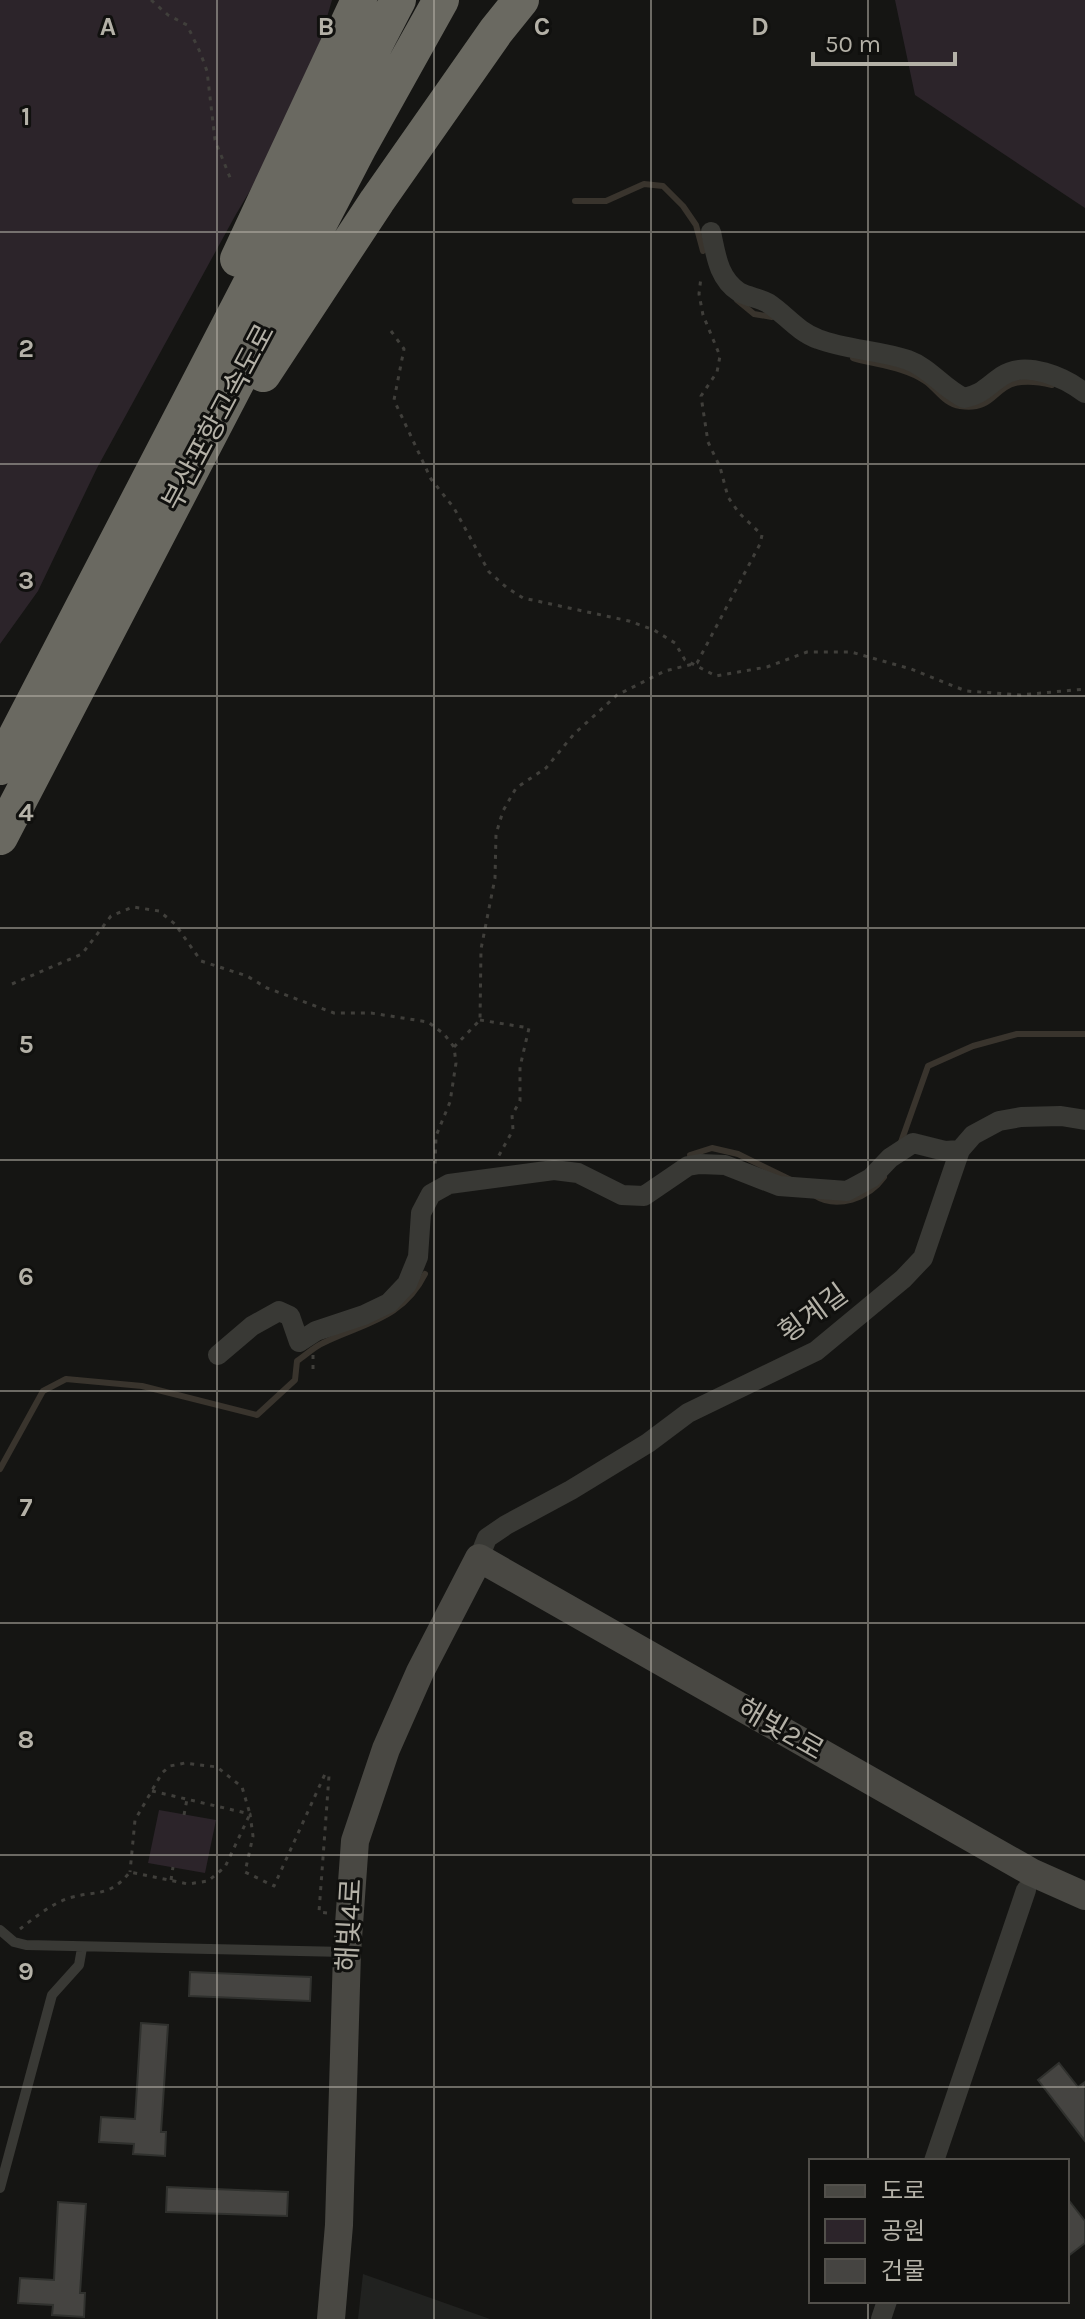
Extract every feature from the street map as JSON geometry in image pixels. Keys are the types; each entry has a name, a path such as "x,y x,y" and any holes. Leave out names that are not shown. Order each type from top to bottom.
{"highway":[{"path":"143,526 223,291 359,0"},
{"name":"부산포항고속도로","path":"0,837 143,526 398,0"},
{"name":"부산포항고속도로","path":"0,767 143,526 441,0"},
{"path":"143,526 521,0"}],"street":[{"path":"713,242 726,281 741,293 765,301 817,339 907,360 924,367 948,390 964,398 981,394 1004,374 1023,371 1061,377 1085,393"},
{"path":"218,1355 252,1326 279,1311 290,1316 299,1342 316,1331 389,1303 407,1284 418,1257 421,1213 431,1194 449,1184 554,1170 578,1173 622,1195 644,1196 688,1166 725,1165 779,1186 847,1191 871,1178 899,1151 913,1143 945,1151 960,1150 973,1135 999,1121 1061,1116 1085,1120"},
{"name":"횡계길","path":"479,1558 487,1538 506,1525 648,1443 688,1413 816,1351 903,1279 923,1258 960,1150"},
{"name":"해빛2로","path":"479,1558 1031,1872 1085,1896"},
{"name":"해빛4로","path":"331,2319 339,2225 347,1952 355,1841 367,1800 420,1672 479,1558"},
{"path":"935,2159 1026,1890"}],"lane":[{"path":"0,1930 26,1945 347,1952"},
{"path":"0,2188 52,1995 79,1965 82,1948"}],"path":[{"path":"151,0 168,15 187,25 200,52 207,71 215,140 231,180"},
{"path":"454,1047 480,1020 481,949 495,878 496,834 503,811 516,788 546,768 574,734 617,695 665,671 694,664 762,535 739,513 728,497 720,467 708,442 701,396 717,372 720,356 703,315 699,294 702,261 713,242"},
{"path":"391,331 404,349 394,400 431,479 454,508 489,572 523,598 629,621 654,630 675,643 685,660 716,676 767,667 807,652 851,652 911,669 966,691 1020,695 1085,689"},
{"path":"12,984 82,954 111,916 133,907 159,911 175,924 201,961 247,976 267,988 334,1013 371,1013 428,1022 444,1034 454,1047 456,1063 450,1102 436,1136 434,1164 442,1188"},
{"path":"480,1020 529,1028 520,1067 520,1101 512,1115 513,1130 497,1158 500,1178"},
{"path":"313,1369 314,1357"},
{"path":"10,1938 69,1898 109,1891 120,1884 130,1872 135,1820 162,1773 170,1766 185,1763 217,1767 242,1787 253,1836 245,1872 274,1886 325,1774 329,1776 319,1912 349,1915"},
{"path":"152,1791 250,1814"},
{"path":"184,1815 187,1799"},
{"path":"130,1872 188,1884 208,1881 225,1867 250,1814"},
{"path":"171,1880 173,1867"}],"shaded area":[{"path":"363,2274 490,2319 358,2319"}],"green space":[{"path":"0,0 332,0 302,103 235,216 97,468 38,591 0,644"},
{"path":"895,0 1085,0 1085,208 915,95"},
{"path":"159,1810 216,1820 205,1873 148,1863"}],"building":[{"path":"190,1972 311,1977 310,2001 189,1996"},
{"path":"141,2023 168,2025 161,2132 166,2132 165,2156 133,2154 134,2144 99,2142 101,2117 135,2119"},
{"path":"1059,2063 1078,2087 1085,2082 1085,2141 1038,2080"},
{"path":"167,2187 288,2192 287,2216 166,2212"},
{"path":"1069,2201 1085,2221 1085,2243 1069,2255"},
{"path":"58,2202 86,2204 80,2293 85,2293 84,2317 52,2315 53,2305 18,2303 20,2278 54,2280"}],"waterway":[{"path":"575,201 606,201 644,184 663,186 696,225 703,251"},
{"path":"737,300 754,314 772,317"},
{"path":"853,358 917,376 949,402 960,406 980,405 1015,383 1052,385"},
{"path":"901,1142 928,1066 973,1046 1017,1034 1085,1034"},
{"path":"690,1155 712,1148 738,1154 791,1180"},
{"path":"814,1195 833,1201 852,1200 870,1191 884,1177"},
{"path":"0,1469 43,1391 66,1379 142,1386 257,1415 295,1380 297,1361 320,1345 394,1310 406,1301 425,1274"}]}
